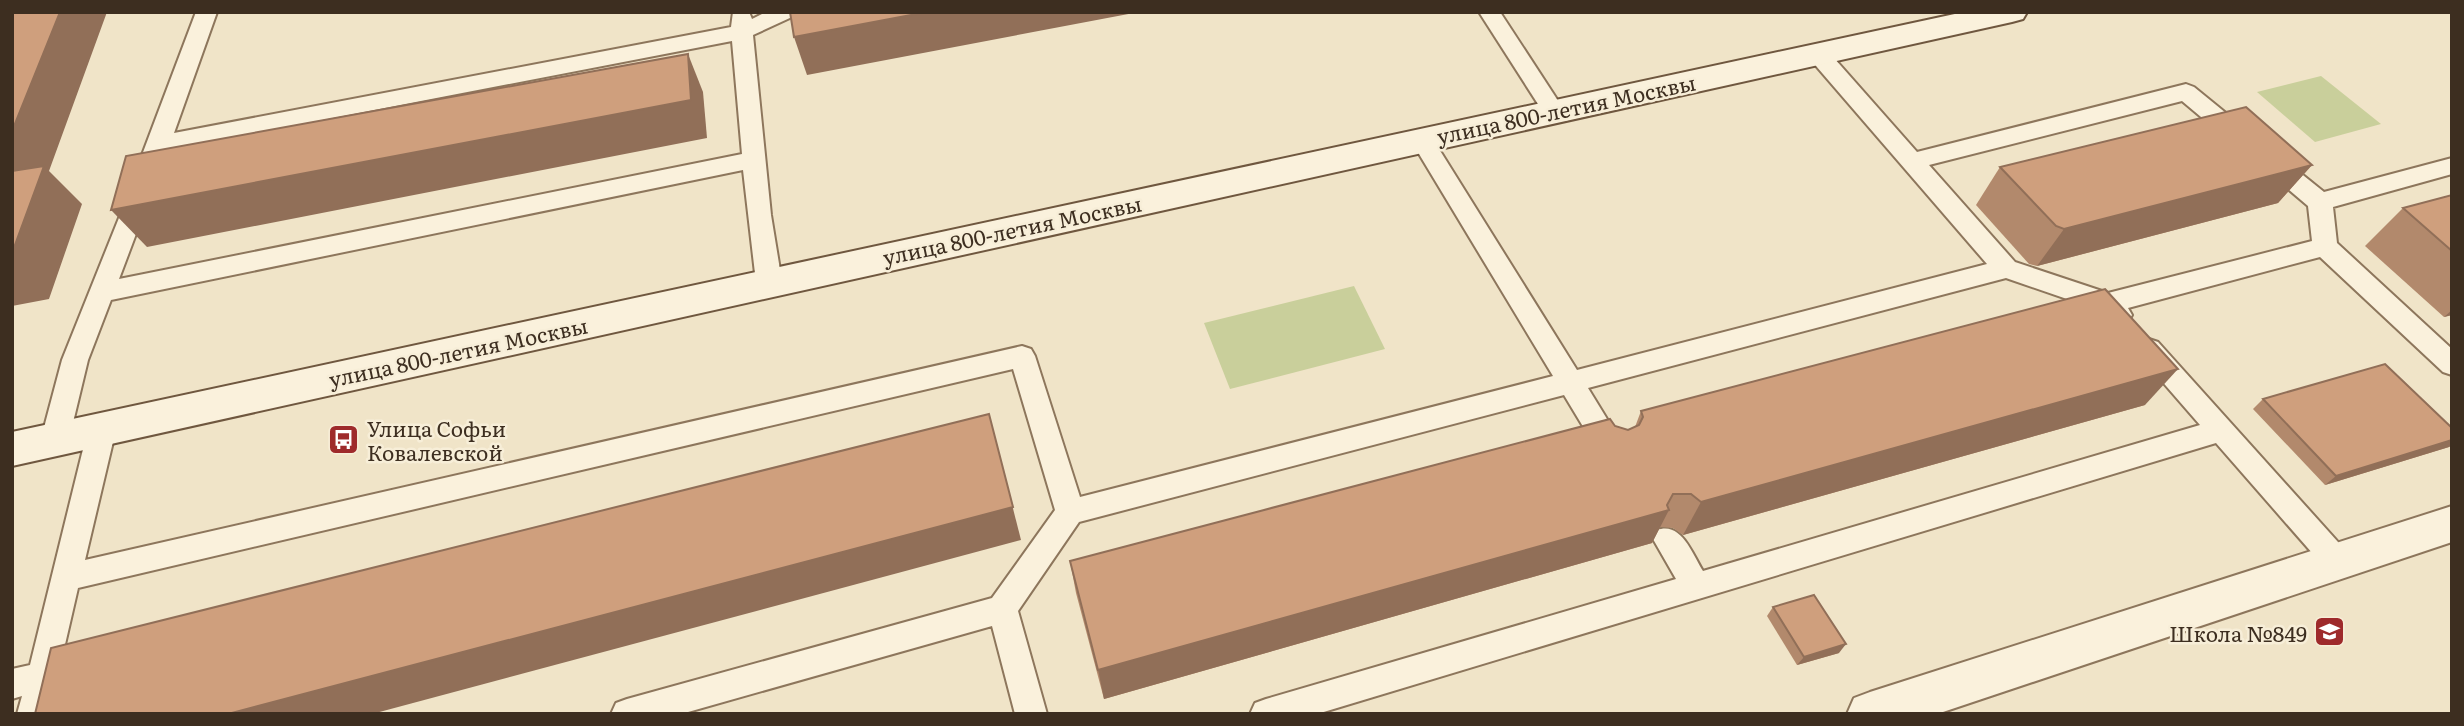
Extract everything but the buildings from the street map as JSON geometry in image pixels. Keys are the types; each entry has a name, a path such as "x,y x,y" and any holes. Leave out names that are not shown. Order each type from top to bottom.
{"main road":[{"name":"улица 800-летия Москвы","path":"12,449 1553,110 2012,12"},
{"path":"1870,714 2452,524"}],"lane":[{"path":"55,439 75,360 207,12"},
{"path":"158,144 785,12"},
{"path":"1489,12 1553,110"},
{"path":"741,22 769,282"},
{"path":"1818,54 2006,269 2108,303 2337,561"},
{"path":"1912,161 2186,92 2320,202 2325,247 2452,365"},
{"path":"1421,139 1612,450"},
{"path":"101,292 754,160"},
{"path":"2320,202 2452,166"},
{"path":"2108,303 2325,247"},
{"path":"627,714 1002,609 1070,512 2006,269"},
{"path":"65,578 1022,356 1070,512"},
{"path":"33,714 102,429"},
{"path":"1266,714 2222,430"},
{"path":"1667,539 1697,587"},
{"path":"1002,609 1031,714"},
{"path":"12,684 42,676"}],"green space":[{"path":"2321,76 2381,124 2315,142 2257,92"},
{"path":"1354,286 1385,349 1230,389 1204,323"}],"place":[{"name":"Улица Софьи Ковалевской","path":"344,439"},
{"name":"Школа №849","path":"2330,632"}]}
